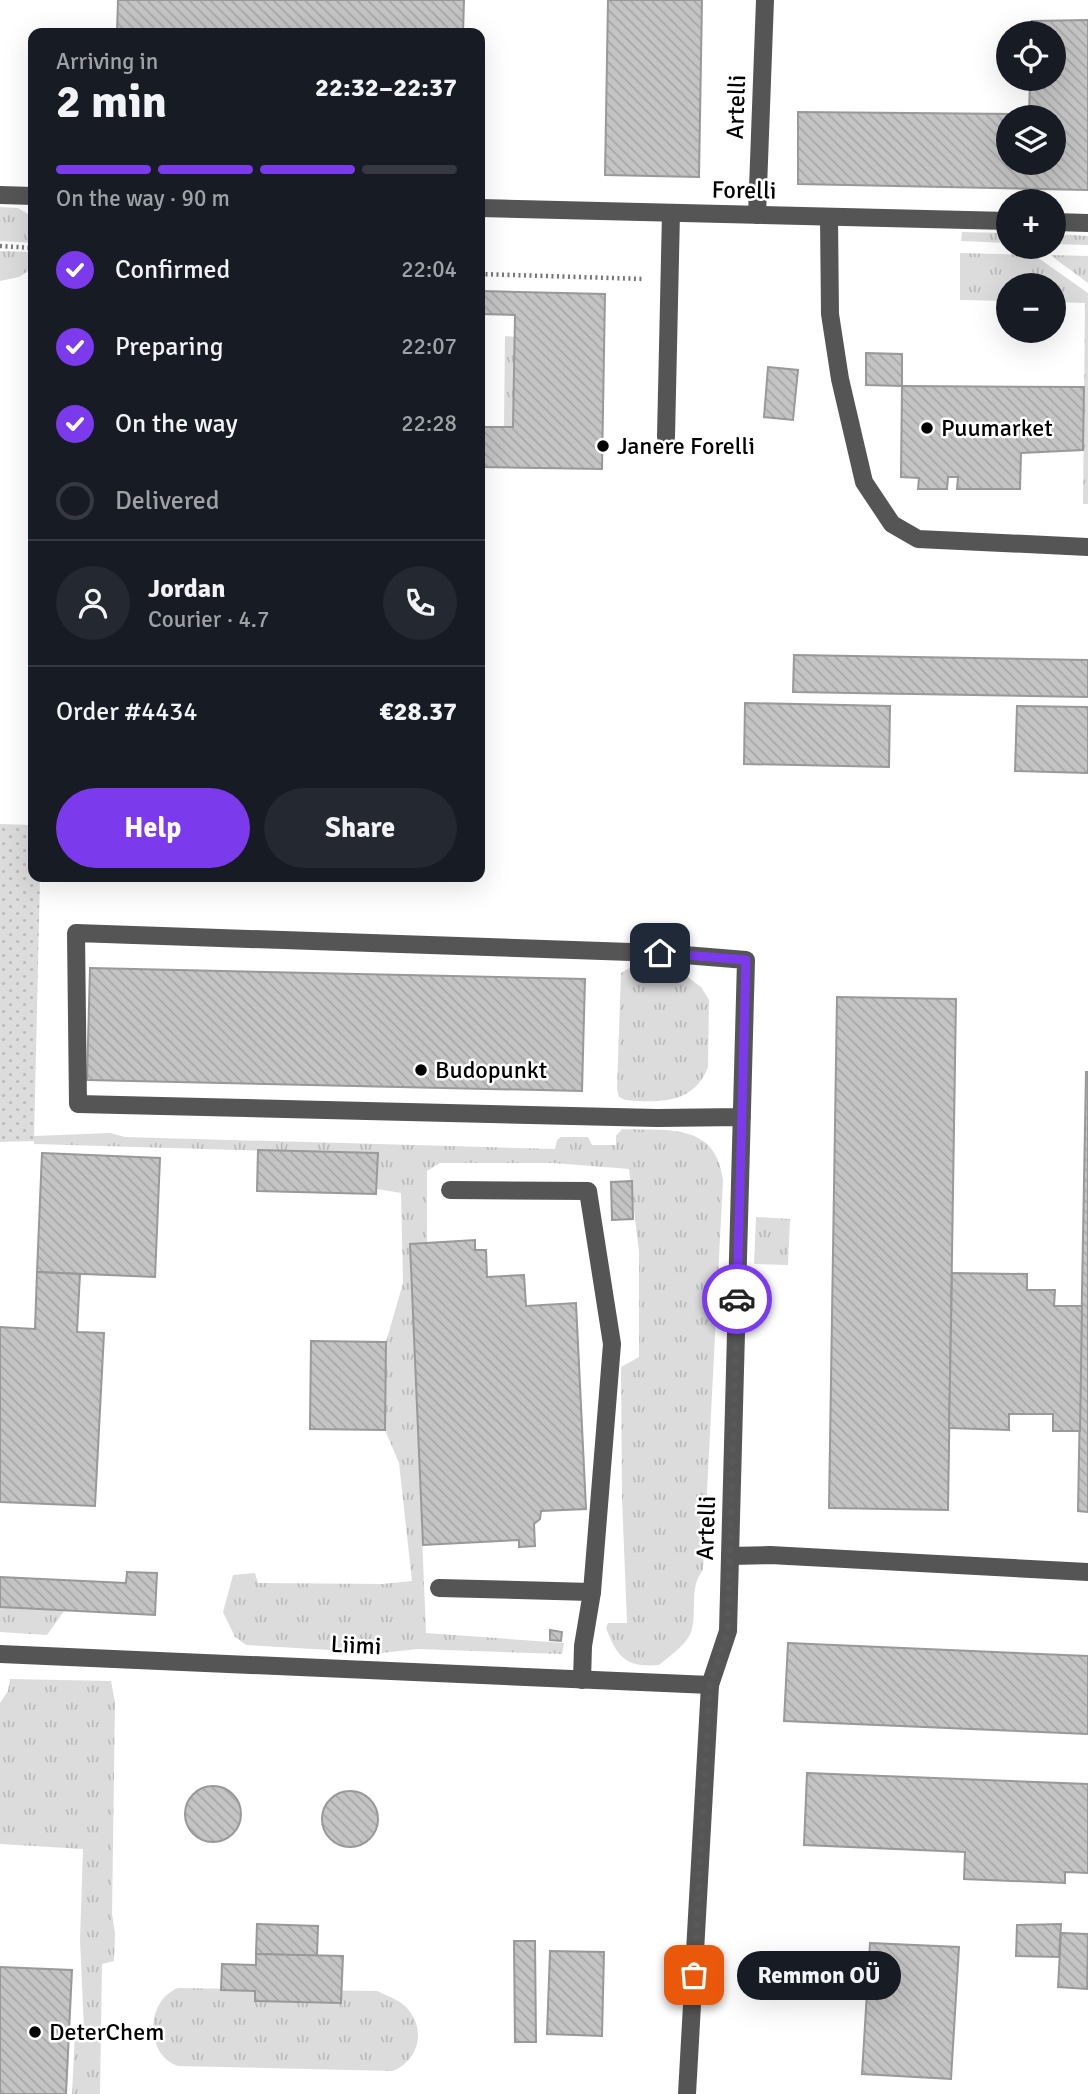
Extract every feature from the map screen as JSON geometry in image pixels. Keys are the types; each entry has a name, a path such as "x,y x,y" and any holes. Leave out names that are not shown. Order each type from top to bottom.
{"street":[{"name":"Artelli","path":"757,215 765,0"},
{"path":"0,195 28,196"},
{"name":"Forelli","path":"485,208 996,221"},
{"path":"666,437 671,213"},
{"path":"829,217 830,314 840,379 864,482 892,524 918,540 1088,548"},
{"path":"1066,222 1088,223"},
{"name":"Artelli","path":"687,2094 710,1685 728,1630 742,1116 746,960 660,953 76,933 78,1104 657,1118 742,1116"},
{"path":"450,1190 588,1191 612,1344 592,1592 583,1646 582,1679"},
{"path":"730,1556 770,1555 1088,1573"},
{"path":"439,1588 592,1592"},
{"name":"Liimi","path":"0,1654 710,1685"}],"path":[{"path":"0,246 28,248"},
{"path":"485,274 670,280"}],"green space":[{"path":"0,207 18,208 28,214 28,243 0,241"},
{"path":"962,232 996,233 996,242 961,241"},
{"path":"1066,235 1088,236 1088,245 1066,244"},
{"path":"0,251 28,252 28,271 19,277 0,281"},
{"path":"960,253 996,254 996,259 1040,259 1060,273 996,273 996,301 960,300"},
{"path":"1066,255 1088,256 1088,283 1055,259 1066,259"},
{"path":"1066,278 1088,293 1088,504 1083,504 1085,303 1066,302"},
{"path":"505,336 515,337 513,427 504,427"},
{"path":"0,824 28,825 28,882 40,882 34,1141 0,1142"},
{"path":"633,966 677,969 701,987 709,1000 708,1067 694,1088 663,1101 625,1100 619,1097 617,1089 621,973"},
{"path":"622,1129 672,1131 700,1139 711,1148 723,1180 703,1570 696,1584 692,1629 687,1639 659,1665 638,1665 619,1653 606,1628 608,1623 627,1623 621,1367 639,1357 639,1252 629,1169 553,1163 440,1163 427,1171 427,1243 410,1244 426,1633 564,1643 562,1654 418,1649 381,1653 246,1645 235,1637 223,1612 233,1575 255,1573 258,1583 382,1584 412,1581 399,1463 385,1430 386,1342 403,1283 401,1193 377,1189 378,1154 34,1144 34,1136 110,1133 125,1137 555,1149 557,1140 561,1137 588,1137 592,1145 616,1145 616,1136"},
{"path":"756,1217 790,1219 788,1265 754,1264"},
{"path":"0,1607 64,1611 47,1635 0,1632"},
{"path":"10,1679 111,1681 115,1702 112,1914 115,1933 114,1961 102,1964 100,2094 72,2094 75,2032 84,2030 80,1940 83,1849 0,1844 0,1703 8,1691"},
{"path":"178,1988 377,1991 396,2000 413,2016 418,2034 417,2043 409,2059 393,2071 178,2066 167,2060 159,2051 153,2028 159,2004"}],"building":[{"path":"118,0 464,0 463,28 117,28"},
{"path":"608,0 702,0 699,177 605,175"},
{"path":"1088,20 1088,190 798,184 798,112 996,114 996,175 1066,175 1066,105 1029,105 1030,91 1066,91 1066,21 1032,21"},
{"path":"485,291 605,294 602,469 485,467 485,427 513,427 515,315 485,314"},
{"path":"866,353 902,354 902,386 866,385"},
{"path":"768,367 798,370 793,420 764,417"},
{"path":"902,386 1084,387 1083,450 1021,453 1020,489 957,489 958,477 948,477 947,489 918,489 919,478 901,477"},
{"path":"794,655 1088,660 1088,697 793,692"},
{"path":"745,703 890,706 889,767 744,764"},
{"path":"1017,706 1088,707 1088,773 1015,771"},
{"path":"90,968 585,979 582,1091 87,1080"},
{"path":"837,997 956,999 948,1510 829,1508"},
{"path":"1088,1072 1088,1512 1078,1511"},
{"path":"258,1150 378,1153 376,1194 257,1191"},
{"path":"42,1153 160,1158 155,1277 37,1272"},
{"path":"632,1181 633,1219 612,1220 611,1182"},
{"path":"475,1240 475,1250 486,1250 487,1277 524,1275 526,1306 576,1303 586,1509 541,1511 540,1519 534,1524 535,1546 519,1547 519,1540 423,1545 410,1244"},
{"path":"37,1272 80,1274 77,1332 104,1333 95,1506 0,1502 0,1327 35,1329"},
{"path":"952,1273 1027,1274 1027,1290 1055,1290 1054,1306 1082,1306 1080,1431 1053,1431 1053,1414 1009,1414 1009,1430 949,1428"},
{"path":"311,1341 386,1342 385,1430 310,1429"},
{"path":"127,1572 157,1573 155,1615 0,1607 0,1577 126,1583"},
{"path":"550,1630 562,1632 561,1641 550,1640"},
{"path":"788,1643 1088,1656 1088,1734 784,1721"},
{"path":"807,1773 1088,1784 1088,1873 1065,1872 1065,1883 964,1879 965,1852 804,1845"},
{"path":"213,1786 224,1788 233,1794 239,1803 239,1825 233,1834 224,1840 213,1842 202,1840 193,1834 187,1825 185,1814 187,1803 193,1794 202,1788"},
{"path":"350,1791 361,1793 370,1799 376,1808 376,1830 370,1839 361,1845 350,1847 339,1845 330,1839 324,1830 322,1819 324,1808 330,1799 339,1793"},
{"path":"257,1924 318,1926 317,1956 256,1954"},
{"path":"1061,1924 1059,1957 1016,1956 1017,1925"},
{"path":"1061,1933 1088,1934 1087,1989 1058,1987"},
{"path":"514,1941 535,1941 536,2042 515,2042"},
{"path":"870,1943 959,1947 951,2079 862,2074"},
{"path":"550,1951 604,1952 602,2036 547,2034"},
{"path":"256,1954 343,1956 341,2003 255,2001 255,1991 221,1990 222,1964 256,1965"},
{"name":"DeterChem","path":"0,1967 72,1970 66,2094 0,2094"}],"way so far":[{"path":"694,1975 710,1685 728,1630 737,1299"}],"place":[{"name":"Puumarket","path":"927,428"},
{"name":"Janere Forelli","path":"603,446"},
{"name":"Budopunkt","path":"421,1070"},
{"name":"Remmon OÜ","path":"694,1975"},
{"name":"DeterChem","path":"35,2032"}],"route":[{"path":"660,953 746,960 737,1299"}]}
